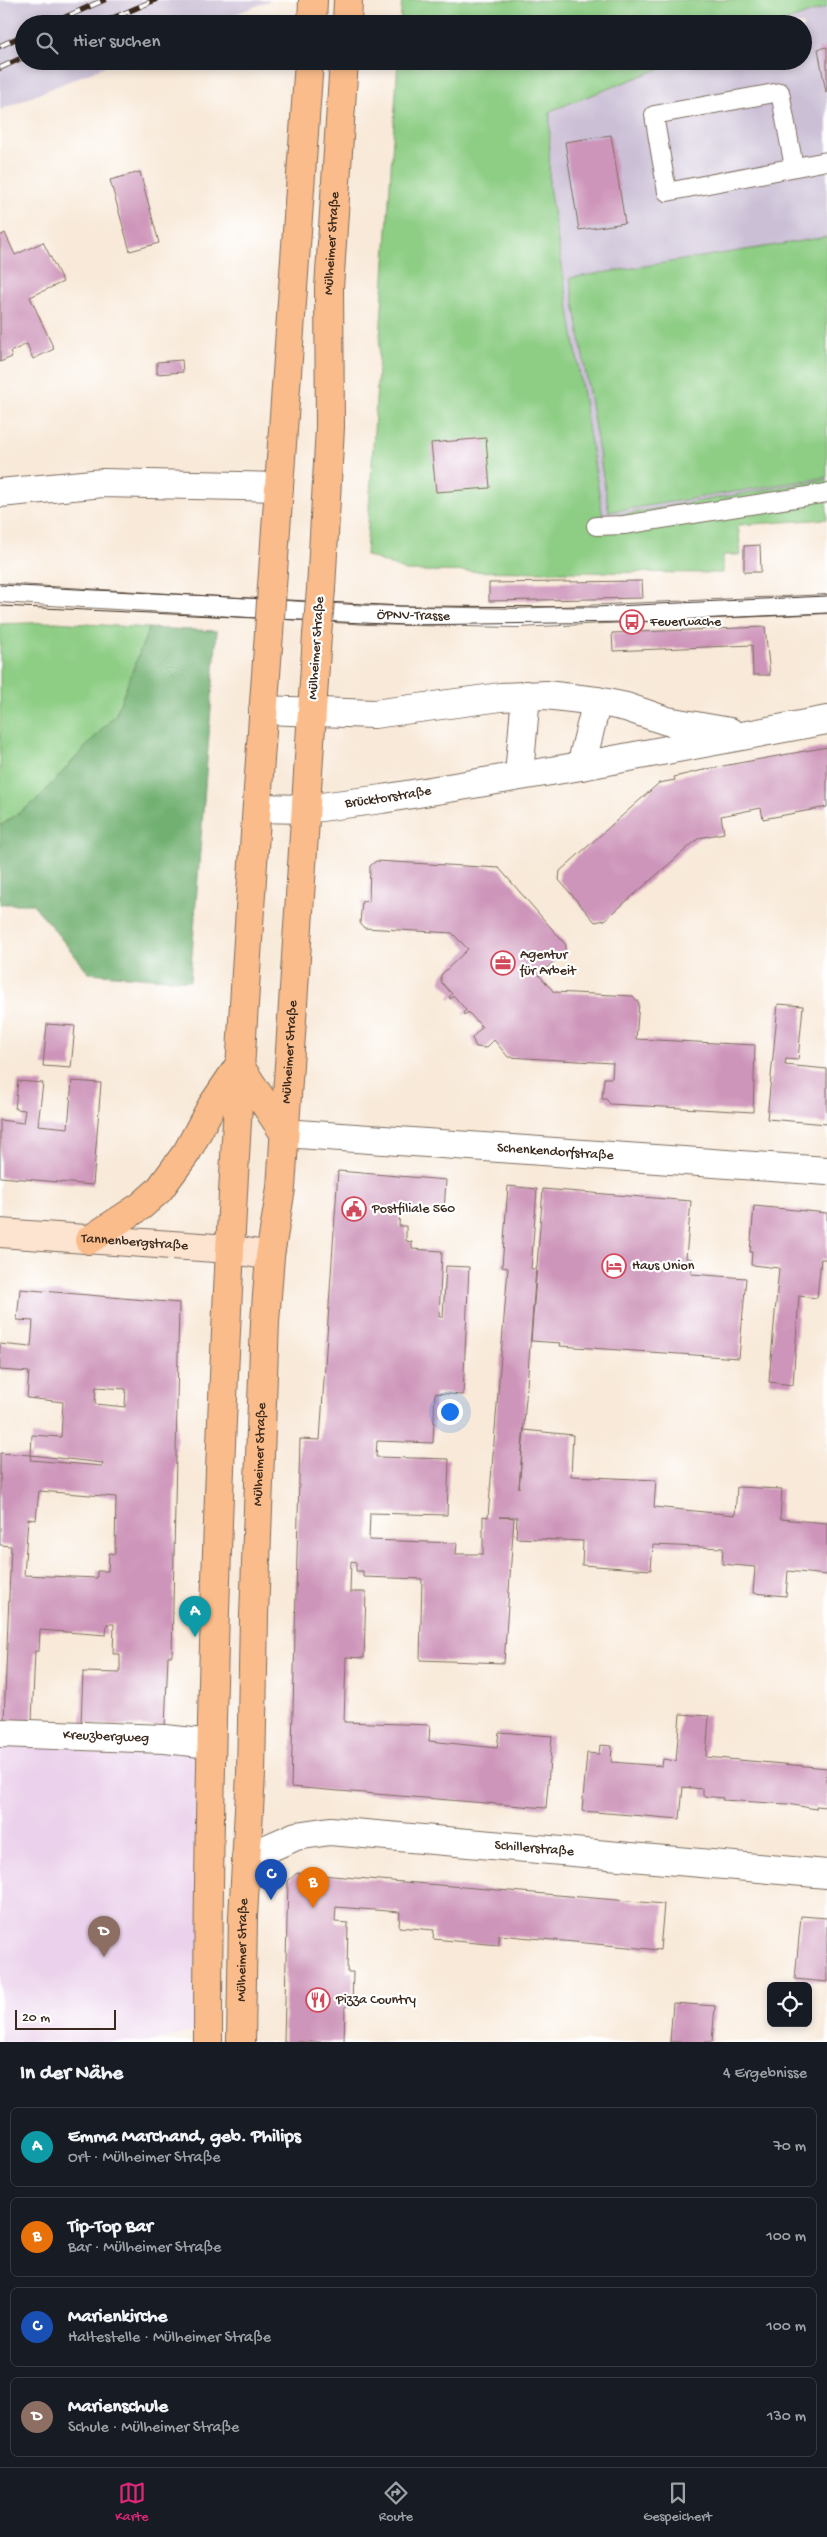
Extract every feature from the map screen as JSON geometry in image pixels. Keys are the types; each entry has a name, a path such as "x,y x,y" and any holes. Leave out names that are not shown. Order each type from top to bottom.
{"main road":[{"path":"312,15 313,0"},
{"path":"347,15 348,0"},
{"path":"208,2042 211,1744 216,1530 228,1249 263,710 308,70"},
{"name":"Mülheimer Straße","path":"241,2042 243,1917 251,1774 253,1636 265,1322 270,1256 281,1188 321,589 330,427 329,288 343,70"},
{"path":"239,1065 284,1133"},
{"path":"89,1240 141,1206 159,1190 187,1152 211,1107 239,1065"}],"street":[{"path":"0,492 103,483 279,487"},
{"path":"520,775 526,695"},
{"name":"Brücktorstraße","path":"263,710 374,714 526,695 596,701 626,707 667,721 744,734"},
{"path":"581,766 596,701"},
{"name":"Brücktorstraße","path":"257,808 306,810 581,766 827,720"},
{"name":"Schenkendorfstraße","path":"284,1133 827,1171"},
{"name":"Tannenbergstraße","path":"0,1233 228,1249 270,1256"},
{"name":"Kreuzbergweg","path":"0,1733 165,1739 211,1744"},
{"name":"Schillerstraße","path":"246,1858 296,1836 330,1831 827,1874"}],"lane":[{"path":"794,167 780,92 654,115 667,192 827,161"},
{"path":"596,526 624,525 827,493"},
{"name":"ÖPNV-Trasse","path":"0,593 368,615 517,618 827,604"}],"shaded area":[{"path":"0,0 271,0 233,15 15,15 15,70 96,70 0,110"},
{"path":"827,7 827,479 603,518 549,187 550,110 656,70 812,70 812,15 804,15"},
{"path":"0,1733 211,1744 208,2028 149,2042 0,2042"}],"green space":[{"path":"402,0 827,0 827,7 804,15 401,15"},
{"path":"397,70 657,70 550,111 549,187 603,518 827,479 827,519 738,525 741,555 723,555 723,573 406,571 366,555"},
{"path":"827,237 827,477 609,512 570,278"},
{"path":"55,622 149,628 116,714 36,801 0,826 0,624"},
{"path":"149,628 217,631 190,981 89,973 33,904 0,904 0,826 36,801 116,714"}],"building":[{"path":"827,47 827,92 826,92 818,49"},
{"path":"611,135 625,223 579,230 565,142"},
{"path":"140,172 159,243 130,251 110,180"},
{"path":"5,233 15,255 43,242 63,282 30,297 54,349 33,359 27,344 10,352 12,357 0,362 0,236"},
{"path":"182,360 183,372 157,374 157,362"},
{"path":"486,438 490,488 436,492 431,443"},
{"path":"760,545 761,572 744,572 744,546"},
{"path":"642,581 643,598 489,601 489,583"},
{"path":"765,627 770,675 753,675 752,645 613,651 612,633"},
{"path":"827,747 827,807 763,819 761,808 721,816 724,833 699,838 605,920 595,922 559,880 560,871 659,783 675,780 674,777 712,768"},
{"name":"Agentur für Arbeit","path":"376,861 499,868 566,945 565,951 539,975 554,992 633,996 639,1003 636,1039 755,1045 753,1112 610,1104 606,1099 602,1099 604,1078 612,1078 613,1063 508,1057 494,1040 486,1048 476,1047 472,1038 482,1027 468,1012 464,1015 463,1013 466,1010 454,996 450,999 449,997 452,994 441,982 441,975 468,949 452,933 364,928 360,923 362,901 369,902 370,866"},
{"path":"778,1004 803,1006 798,1060 786,1059 785,1065 827,1069 827,1124 767,1119"},
{"path":"47,1024 75,1026 71,1068 43,1066"},
{"path":"18,1081 43,1083 38,1125 68,1128 72,1081 101,1083 93,1185 0,1177 0,1120 23,1123 25,1110 15,1109"},
{"path":"338,1171 446,1180 444,1211 400,1209 399,1226 406,1226 406,1241 412,1242 412,1249 442,1251 439,1317 443,1317 446,1266 469,1267 463,1395 435,1393 433,1443 377,1441 376,1457 449,1459 447,1515 370,1513 369,1540 457,1543 456,1554 483,1554 483,1516 488,1517 508,1268 502,1267 508,1186 537,1189 531,1269 536,1269 519,1488 524,1430 573,1435 571,1476 656,1480 654,1507 735,1515 737,1487 782,1489 780,1519 827,1523 827,1575 788,1571 786,1596 753,1593 755,1567 722,1564 723,1548 653,1545 651,1570 582,1565 583,1541 516,1538 517,1517 499,1517 514,1518 504,1663 420,1660 422,1579 363,1577 363,1571 356,1571 356,1562 351,1561 350,1592 366,1592 364,1658 346,1657 344,1722 430,1725 429,1741 497,1748 499,1732 552,1736 546,1808 291,1787 300,1439 320,1440"},
{"name":"Haus Union","path":"543,1189 691,1201 686,1258 692,1259 691,1274 746,1278 739,1358 560,1346 561,1343 531,1341"},
{"path":"754,1206 827,1213 827,1259 821,1259 817,1298 799,1296 793,1385 769,1382 779,1268 751,1265 752,1252 750,1252"},
{"path":"20,1289 179,1303 172,1656 168,1656 165,1727 81,1724 83,1672 120,1673 120,1654 113,1654 114,1624 107,1624 106,1635 40,1630 39,1651 35,1651 32,1722 4,1721 11,1546 0,1545 0,1453 31,1455 32,1435 61,1437 63,1402 27,1398 29,1372 0,1370 0,1344 31,1347 33,1321 17,1320","holes":["96,1387 126,1389 125,1407 95,1404","31,1455 103,1463 102,1466 30,1460","39,1491 116,1497 115,1554 109,1553 108,1571 97,1571 97,1578 24,1575 28,1519 36,1520"]},
{"path":"680,1714 709,1716 706,1757 827,1768 827,1807 816,1806 816,1809 788,1804 722,1800 723,1798 703,1796 703,1789 683,1787 680,1819 582,1811 587,1753 599,1754 600,1745 612,1746 611,1762 662,1766 663,1759 676,1761"},
{"path":"297,1873 664,1904 660,1950 499,1935 499,1945 433,1939 434,1930 399,1927 400,1912 336,1907 335,1922 348,1923 347,1972 353,1972 352,2006 345,2006 344,2042 284,2042 288,1881"},
{"path":"801,1916 827,1918 827,1982 795,1979"},
{"path":"673,2003 715,2006 712,2042 670,2042"}],"tram line":[{"path":"0,585 402,606 595,607 827,596"},
{"path":"0,606 406,625 632,622 827,613"}],"railway":[{"path":"70,15 104,0"},
{"path":"120,15 155,0"},
{"path":"0,46 15,39"},
{"path":"0,68 15,61"}],"place":[{"name":"Feuerwache","path":"632,622"},
{"name":"Agentur für Arbeit","path":"503,963"},
{"name":"Postfiliale 560","path":"354,1209"},
{"name":"Haus Union","path":"614,1266"},
{"name":"Emma Marchand, geb. Philips","path":"195,1637"},
{"name":"Marienkirche","path":"271,1900"},
{"name":"Tip-Top Bar","path":"313,1908"},
{"name":"Marienschule","path":"104,1957"},
{"name":"Pizza Country","path":"318,2000"}]}
